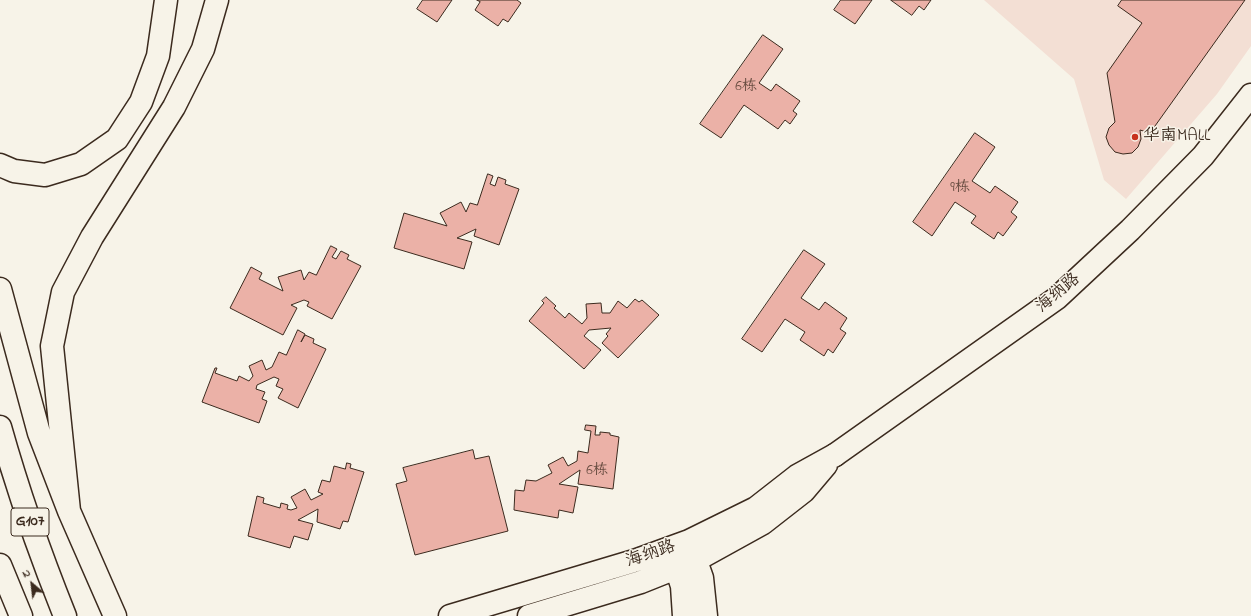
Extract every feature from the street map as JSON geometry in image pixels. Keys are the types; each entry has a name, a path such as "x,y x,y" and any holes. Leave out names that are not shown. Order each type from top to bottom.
{"main road":[{"path":"0,165 14,171 45,175 81,164 117,139 144,96 158,56 166,0"},
{"path":"69,511 52,346 63,292 92,237 174,107 203,50 217,0"},
{"name":"海纳路","path":"529,616 601,595 683,554 756,508 797,476 835,455 1057,298 1130,230 1204,156 1251,95"},
{"path":"0,289 39,433 69,511 115,616"},
{"name":"G107","path":"0,427 41,555 65,616"},
{"path":"683,554 682,586 684,616"},
{"path":"683,554 702,578 706,616"},
{"name":"海纳路","path":"450,616 634,561 683,554"},
{"path":"0,565 21,616"}],"shaded area":[{"name":"华南MALL","path":"984,0 1251,0 1251,46 1217,94 1126,199 1104,180 1074,79"}],"building":[{"path":"423,0 452,0 437,22 417,9"},
{"path":"477,0 517,0 521,3 508,22 503,19 498,26 475,10 480,2"},
{"path":"841,0 872,0 855,24 834,10"},
{"path":"891,0 931,0 924,10 919,6 912,15"},
{"path":"1122,0 1245,0 1150,133 1140,130 1141,139 1138,147 1132,153 1123,154 1115,152 1109,145 1106,137 1109,128 1115,122 1107,73 1142,23 1118,6"},
{"path":"763,35 783,49 759,83 771,91 776,84 800,101 793,111 797,114 790,124 785,120 778,129 744,105 721,138 700,124"},
{"path":"975,133 995,147 972,181 990,193 995,186 1018,202 1011,212 1017,217 1003,236 998,232 994,239 971,223 976,216 955,202 932,236 913,222"},
{"path":"488,174 493,176 490,184 495,186 498,177 506,180 505,184 519,189 499,245 474,236 476,229 457,238 472,242 464,269 394,248 404,213 447,226 440,213 461,202 466,212 470,203 477,205"},
{"path":"331,246 337,249 332,257 336,259 341,251 349,255 347,259 361,266 332,319 307,306 309,302 304,300 291,305 297,308 283,335 230,308 251,267 262,273 259,279 283,291 278,277 301,270 304,280 309,272 316,275"},
{"path":"804,250 825,264 801,298 819,310 825,302 847,318 840,329 846,333 833,353 828,349 824,356 800,340 805,332 785,319 762,352 742,339"},
{"path":"546,297 556,306 554,308 565,318 569,313 582,324 587,318 586,304 601,303 602,313 610,313 618,301 627,308 635,299 639,302 642,300 659,315 618,358 602,343 608,336 606,334 611,328 589,330 584,336 601,350 584,369 529,321 544,303 542,301"},
{"path":"298,330 305,334 301,342 305,335 314,339 313,343 326,349 298,408 278,398 283,389 276,386 279,379 274,377 257,385 256,389 265,392 262,399 267,401 259,423 202,402 215,368 217,368 215,373 237,381 239,376 249,381 253,376 249,366 262,360 266,370 272,367 279,352 286,355"},
{"path":"586,425 596,426 595,435 600,435 600,432 610,433 610,435 619,437 613,489 578,484 580,470 559,484 578,487 573,513 559,510 558,518 514,510 515,490 524,491 526,480 536,481 552,473 548,465 563,457 568,466 577,461 578,451 588,453 591,431 585,430"},
{"path":"473,450 475,459 489,456 508,531 415,555 396,484 407,481 403,468"},
{"path":"347,463 351,464 350,468 364,472 348,522 343,521 340,529 317,522 318,509 298,520 313,524 308,540 294,536 290,548 248,536 257,496 264,498 263,503 280,508 281,503 288,505 287,509 291,510 297,508 291,497 305,489 311,500 323,494 318,492 322,480 330,482 334,466 345,469"}],"place":[{"name":"华南MALL","path":"1135,137"}]}
